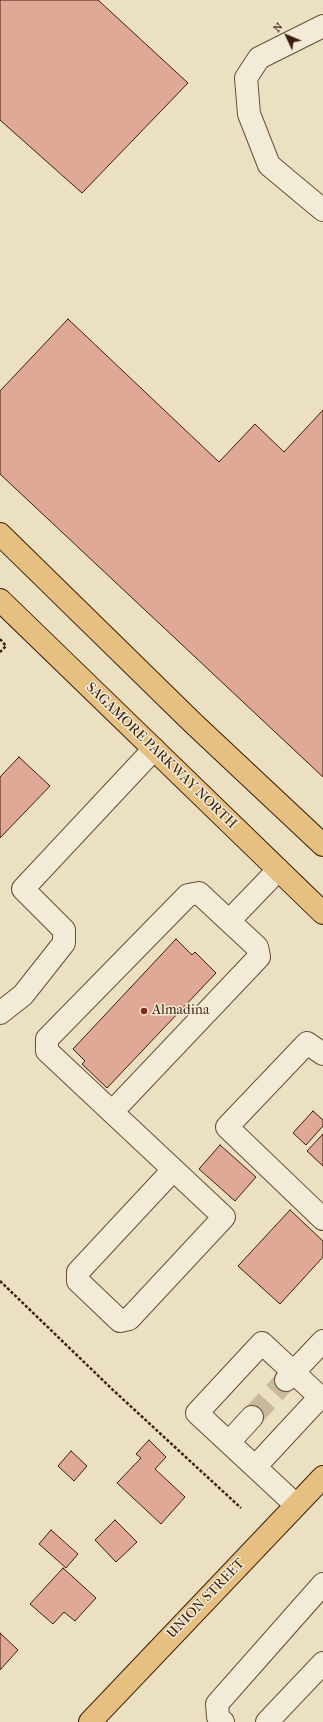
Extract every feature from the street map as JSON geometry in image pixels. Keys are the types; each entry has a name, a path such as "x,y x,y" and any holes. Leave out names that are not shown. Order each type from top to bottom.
{"main road":[{"path":"0,534 193,723 323,845"},
{"name":"SAGAMORE PARKWAY NORTH","path":"0,600 323,912"},
{"name":"UNION STREET","path":"90,1722 323,1477"}],"lane":[{"path":"323,26 259,58 246,78 249,114 269,165 323,210"},
{"path":"0,1013 23,995 64,943 64,930 23,889 154,749"},
{"path":"230,921 278,870"},
{"path":"112,1112 259,957 257,947 199,893 188,895 47,1040 47,1051 173,1170 224,1217 129,1319 120,1321 78,1281 78,1272 173,1170"},
{"path":"323,1054 306,1043 227,1127 323,1219"},
{"path":"290,1377 323,1341"},
{"path":"255,1467 320,1397 290,1377 262,1343 197,1413 229,1442 255,1467 296,1505"},
{"path":"229,1442 252,1417"},
{"path":"224,1722 218,1717 217,1704 323,1584"},
{"path":"267,1722 323,1663"}],"path":[{"path":"0,639 6,646 0,652"},
{"path":"0,1281 113,1390 241,1508"}],"building":[{"path":"0,0 98,0 188,83 82,193 0,120"},
{"path":"68,319 219,462 255,424 284,452 323,410 323,777 0,474 0,391"},
{"path":"19,757 50,786 0,838 0,777"},
{"name":"Almadina","path":"176,939 192,955 195,952 216,973 107,1088 82,1064 85,1061 73,1049"},
{"path":"313,1111 323,1120 323,1126 306,1145 293,1133"},
{"path":"323,1134 323,1166 307,1151"},
{"path":"220,1145 256,1177 235,1201 199,1169"},
{"path":"290,1210 323,1241 323,1257 280,1304 238,1266"},
{"path":"149,1440 166,1457 155,1469 185,1497 161,1524 117,1483 141,1458 136,1454"},
{"path":"71,1451 87,1466 74,1481 58,1466"},
{"path":"115,1520 137,1542 116,1562 95,1540"},
{"path":"51,1530 78,1554 66,1568 39,1544"},
{"path":"63,1568 96,1598 75,1621 64,1612 53,1624 30,1604"},
{"path":"0,1633 18,1650 0,1670"}],"tunnel":[{"path":"252,1417 286,1380"}],"place":[{"name":"Almadina","path":"144,1011"}]}
